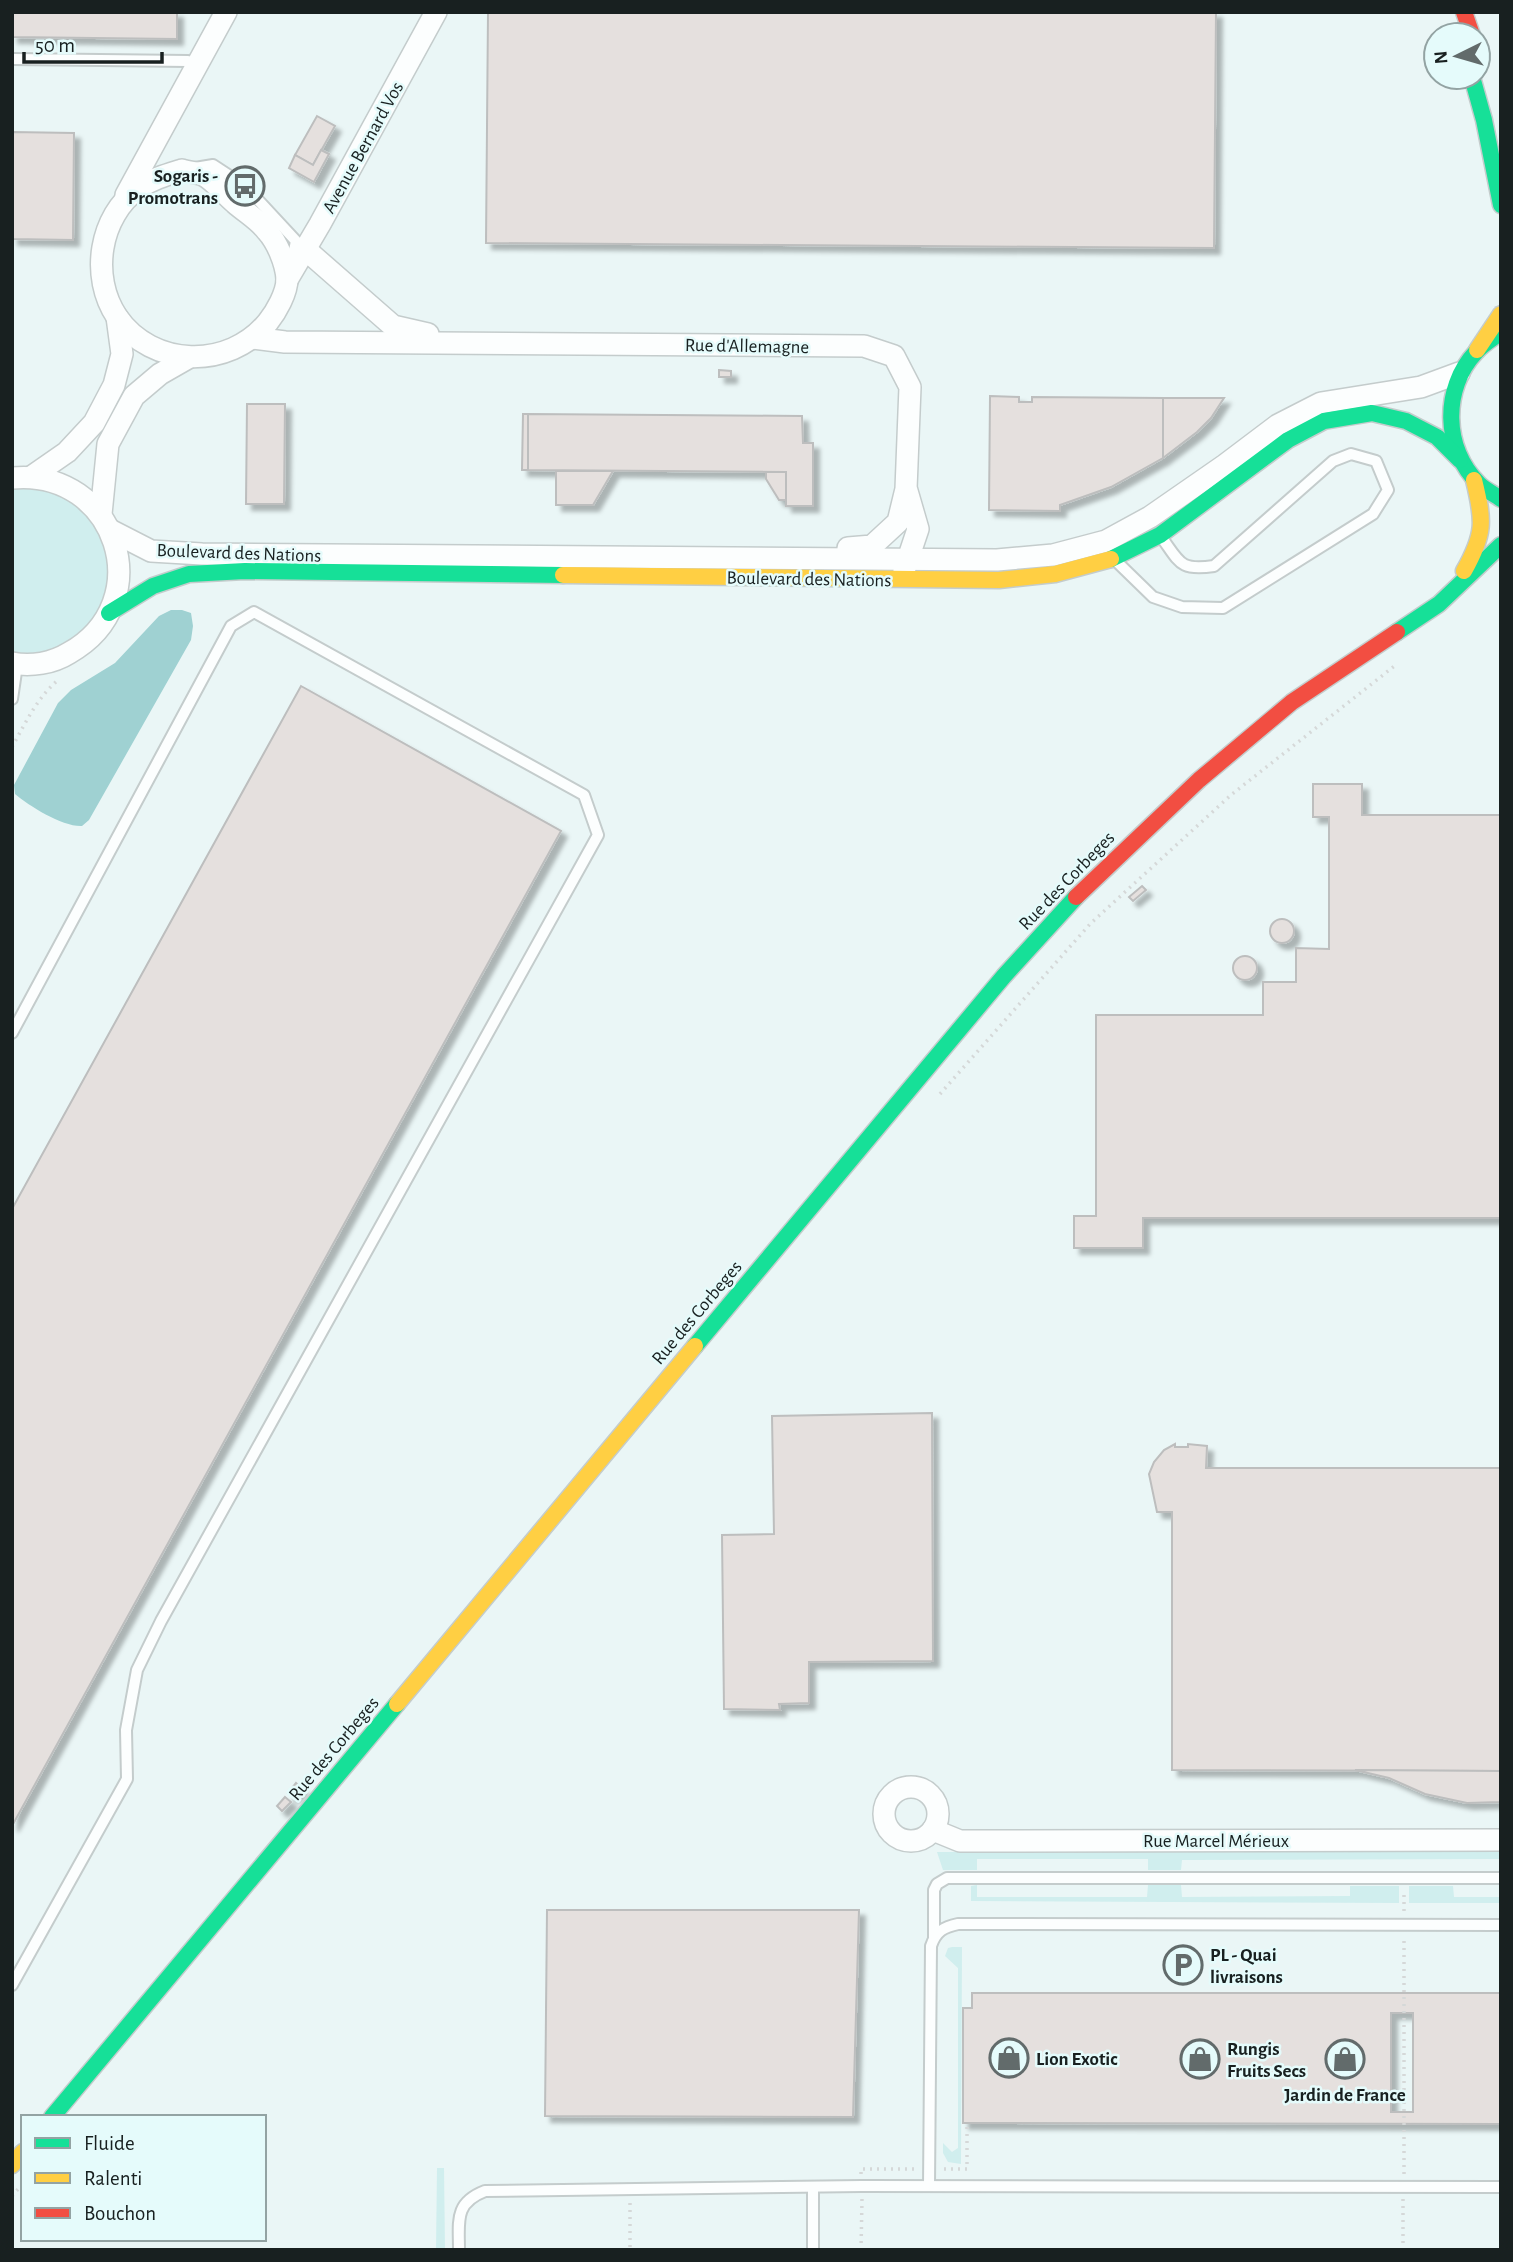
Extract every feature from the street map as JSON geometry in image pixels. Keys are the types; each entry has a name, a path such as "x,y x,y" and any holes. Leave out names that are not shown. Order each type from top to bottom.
{"main road":[{"path":"1480,91 1501,205"},
{"path":"1485,91 1501,127"},
{"path":"1501,314 1460,373 1452,394 1449,417 1452,439 1460,460 1474,480 1501,499"},
{"path":"1477,350 1501,333"},
{"name":"Boulevard des Nations","path":"109,613 153,586 188,574 245,571 999,580 1055,574 1114,558 1155,526 1287,440 1324,421 1372,413 1406,421 1437,437 1460,460"},
{"name":"Rue des Corbeges","path":"1439,604 1462,575 1479,545 1483,521 1474,480"},
{"name":"Rue des Corbeges","path":"54,2115 1004,976 1080,892 1199,780 1293,702 1439,604 1501,545"}],"street":[{"path":"119,208 137,190 158,177 182,170 205,176 267,231 281,253 287,280 280,302 269,322 253,338 233,350 211,357 188,358 160,352 136,337 117,317 104,291 101,262 106,233 119,208 226,12"},
{"name":"Avenue Bernard Vos","path":"287,280 436,12"},
{"name":"Rue d'Allemagne","path":"305,249 393,326 461,343"},
{"path":"22,477 67,452 94,423 114,385 121,354 117,317"},
{"name":"Rue d'Allemagne","path":"253,338 285,342 864,346 894,356 909,387 906,489 898,522 872,546 701,558"},
{"path":"15,664 40,664 61,658 89,640 109,613 118,586 118,557 106,522 108,444 134,396 160,374 188,358"},
{"name":"Boulevard des Nations","path":"22,477 57,482 81,495 106,522 151,551 202,554 997,560 1053,555 1155,526 1225,465 1278,425 1321,403 1421,387 1460,373"},
{"name":"Rue d'Allemagne","path":"906,489 918,529 909,559"},
{"path":"739,577 794,570 904,571 909,559"},
{"name":"Rue Marcel Mérieux","path":"933,1830 960,1842 1501,1840"}],"lane":[{"path":"12,59 188,61 197,65"},
{"path":"1114,558 1153,597 1182,607 1223,608 1373,514 1388,491 1376,461 1351,454 1333,461 1214,566 1193,569 1180,562 1155,526"},
{"path":"12,1033 231,626 254,612 584,795 598,835 161,1621 137,1670 126,1731 127,1779 12,1985"},
{"path":"12,699 15,664"},
{"path":"929,2186 934,1890 936,1884 947,1878 1501,1878"},
{"path":"934,1937 947,1926 958,1924 1501,1925"},
{"path":"459,2250 459,2214 464,2204 485,2191 929,2186 1501,2187"},
{"path":"813,2189 813,2250"}],"path":[{"path":"935,1100 1090,924 1231,795 1403,660"},
{"path":"1403,2250 1404,1878"},
{"path":"630,2189 630,2250"}],"shaded area":[{"path":"34,488 70,500 93,521 106,545 109,572 103,598 90,622 70,640 43,652 12,653 12,489"},
{"path":"171,610 191,613 191,640 89,820 82,826 65,823 37,810 15,794 14,785 58,703 71,690 115,663 159,616"},
{"path":"937,1852 1501,1852 1501,1859 1182,1860 1181,1870 1148,1870 1148,1859 977,1859 977,1870 943,1870"},
{"path":"977,1885 977,1897 1147,1897 1148,1885 1181,1885 1182,1897 1350,1896 1350,1886 1399,1886 1399,1903 971,1901 971,1886"},
{"path":"1409,1886 1453,1886 1454,1897 1501,1897 1501,1903 1409,1903"},
{"path":"962,1947 961,2164 948,2162 943,2153 943,2143 952,2152 958,2148 958,1968 945,1956 948,1948"},
{"path":"437,2168 444,2168 445,2250 436,2250"}],"building":[{"path":"12,12 177,12 177,39 12,37"},
{"path":"488,12 1216,12 1214,248 486,243"},
{"path":"317,116 335,126 313,165 295,155"},
{"path":"12,132 74,133 73,240 12,239"},
{"path":"321,150 329,154 314,182 289,168 295,155 313,165"},
{"path":"719,370 731,371 731,377 719,377"},
{"path":"990,396 1019,397 1019,402 1032,402 1032,397 1163,398 1163,458 1111,487 1060,505 1060,511 989,510"},
{"path":"1163,398 1224,398 1211,418 1197,432 1163,458"},
{"path":"247,404 285,404 284,504 246,504"},
{"path":"523,414 528,414 528,470 522,470"},
{"path":"528,414 802,416 803,443 813,443 813,506 786,506 786,472 528,470"},
{"path":"556,471 613,471 593,505 556,505"},
{"path":"766,472 786,472 786,500 779,500 766,479"},
{"path":"301,686 561,831 12,1826 12,1209"},
{"path":"1313,784 1362,784 1362,815 1501,815 1501,1218 1143,1218 1143,1248 1074,1248 1074,1216 1096,1216 1096,1015 1263,1015 1263,982 1296,982 1296,948 1329,949 1329,817 1313,817"},
{"path":"1142,886 1146,890 1133,901 1129,897"},
{"path":"1282,919 1291,922 1294,931 1291,940 1282,943 1273,940 1270,931 1273,922"},
{"path":"1245,956 1254,959 1257,968 1254,977 1245,980 1236,977 1233,968 1236,959"},
{"path":"932,1413 933,1661 809,1662 809,1703 779,1704 780,1710 724,1709 722,1535 774,1534 772,1416"},
{"path":"1175,1444 1175,1447 1188,1447 1188,1444 1207,1446 1206,1468 1501,1468 1501,1771 1172,1770 1172,1512 1157,1512 1149,1474 1154,1462 1164,1450"},
{"path":"1355,1770 1501,1771 1501,1802 1467,1803 1425,1794 1389,1778"},
{"path":"296,1783 302,1788 293,1797 288,1793"},
{"path":"285,1797 291,1802 282,1811 277,1806"},
{"path":"547,1910 859,1910 853,2117 545,2116"},
{"path":"972,1993 1501,1993 1501,2124 963,2123 963,2008 972,2008","holes":["1391,2013 1413,2013 1413,2112 1391,2112"]}],"traffic: fast":[{"path":"1476,91 1501,205"},
{"path":"1497,335 1478,349 1465,367 1457,383 1451,418 1453,436 1467,470 1481,486 1501,499"},
{"path":"1111,559 1160,535 1288,440 1324,421 1372,413 1406,421 1437,437 1460,460"},
{"path":"1397,632 1439,604 1501,545"},
{"path":"109,613 153,586 189,574 245,571 563,575"},
{"path":"695,1346 1004,976 1076,897"},
{"path":"54,2115 397,1704"}],"traffic: slow":[{"path":"1477,350 1501,314"},
{"path":"1464,571 1476,547 1481,527 1480,506 1474,480"},
{"path":"563,575 999,580 1055,574 1111,559"},
{"path":"397,1704 695,1346"},
{"path":"12,2165 21,2154"}],"traffic: jam":[{"path":"1464,12 1467,21"},
{"path":"1076,897 1199,780 1292,702 1397,632"}],"place":[{"name":"Sogaris - Promotrans","path":"245,186"},
{"name":"PL - Quai livraisons","path":"1183,1965"},
{"name":"Lion Exotic","path":"1009,2058"},
{"name":"Rungis Fruits Secs","path":"1200,2059"},
{"name":"Jardin de France","path":"1345,2059"}]}
